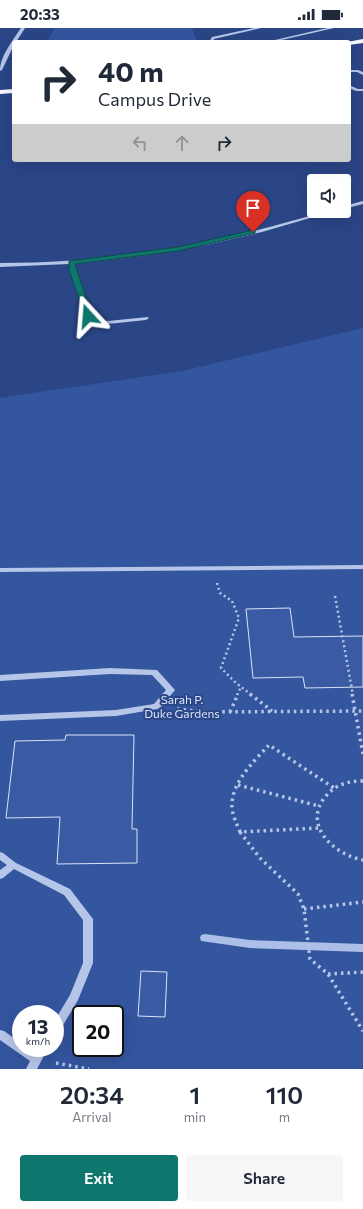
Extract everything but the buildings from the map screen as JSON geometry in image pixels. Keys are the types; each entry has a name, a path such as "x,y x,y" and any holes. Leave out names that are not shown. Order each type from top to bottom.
{"main road":[{"path":"351,43 363,41"},
{"path":"0,92 12,91"}],"street":[{"path":"15,40 23,28"},
{"path":"212,40 213,38 259,28"},
{"path":"281,40 332,28"},
{"path":"0,70 12,45"},
{"path":"351,71 358,71 363,74"},
{"path":"351,87 363,90"},
{"path":"351,206 363,202"},
{"path":"0,265 71,263 195,246 307,217"},
{"path":"71,263 88,316 98,322 116,323 146,318"},
{"path":"0,570 363,566"},
{"path":"0,678 110,671 154,672 171,690 157,706 116,713 0,718"},
{"path":"0,855 13,864 67,892 88,919 88,963 74,997 64,1014"},
{"path":"0,875 13,864"},
{"path":"0,1034 33,1065"}],"path":[{"path":"216,581 220,593 232,601 239,618 221,668 241,687 272,711"},
{"path":"335,596 363,754"},
{"path":"230,712 241,687"},
{"path":"157,706 202,712 363,711"},
{"path":"334,788 269,745 252,763 238,785 232,806 240,832 260,858 298,894 304,909 310,959 328,974 363,1031"},
{"path":"363,781 345,782 334,788 323,799 315,812 318,828 329,842 346,855 363,860"},
{"path":"238,785 319,806"},
{"path":"240,832 318,828"},
{"path":"304,909 363,902"},
{"path":"328,974 363,972"},
{"path":"33,1065 89,1069"}],"green space":[{"path":"55,28 192,28 196,40 48,40"},
{"name":"Sarah P. Duke Gardens","path":"363,328 363,1069 0,1069 0,398 182,371"}],"waterway":[{"path":"205,938 250,944 363,948"}],"route":[{"path":"88,316 71,263 178,249 253,232"}]}
